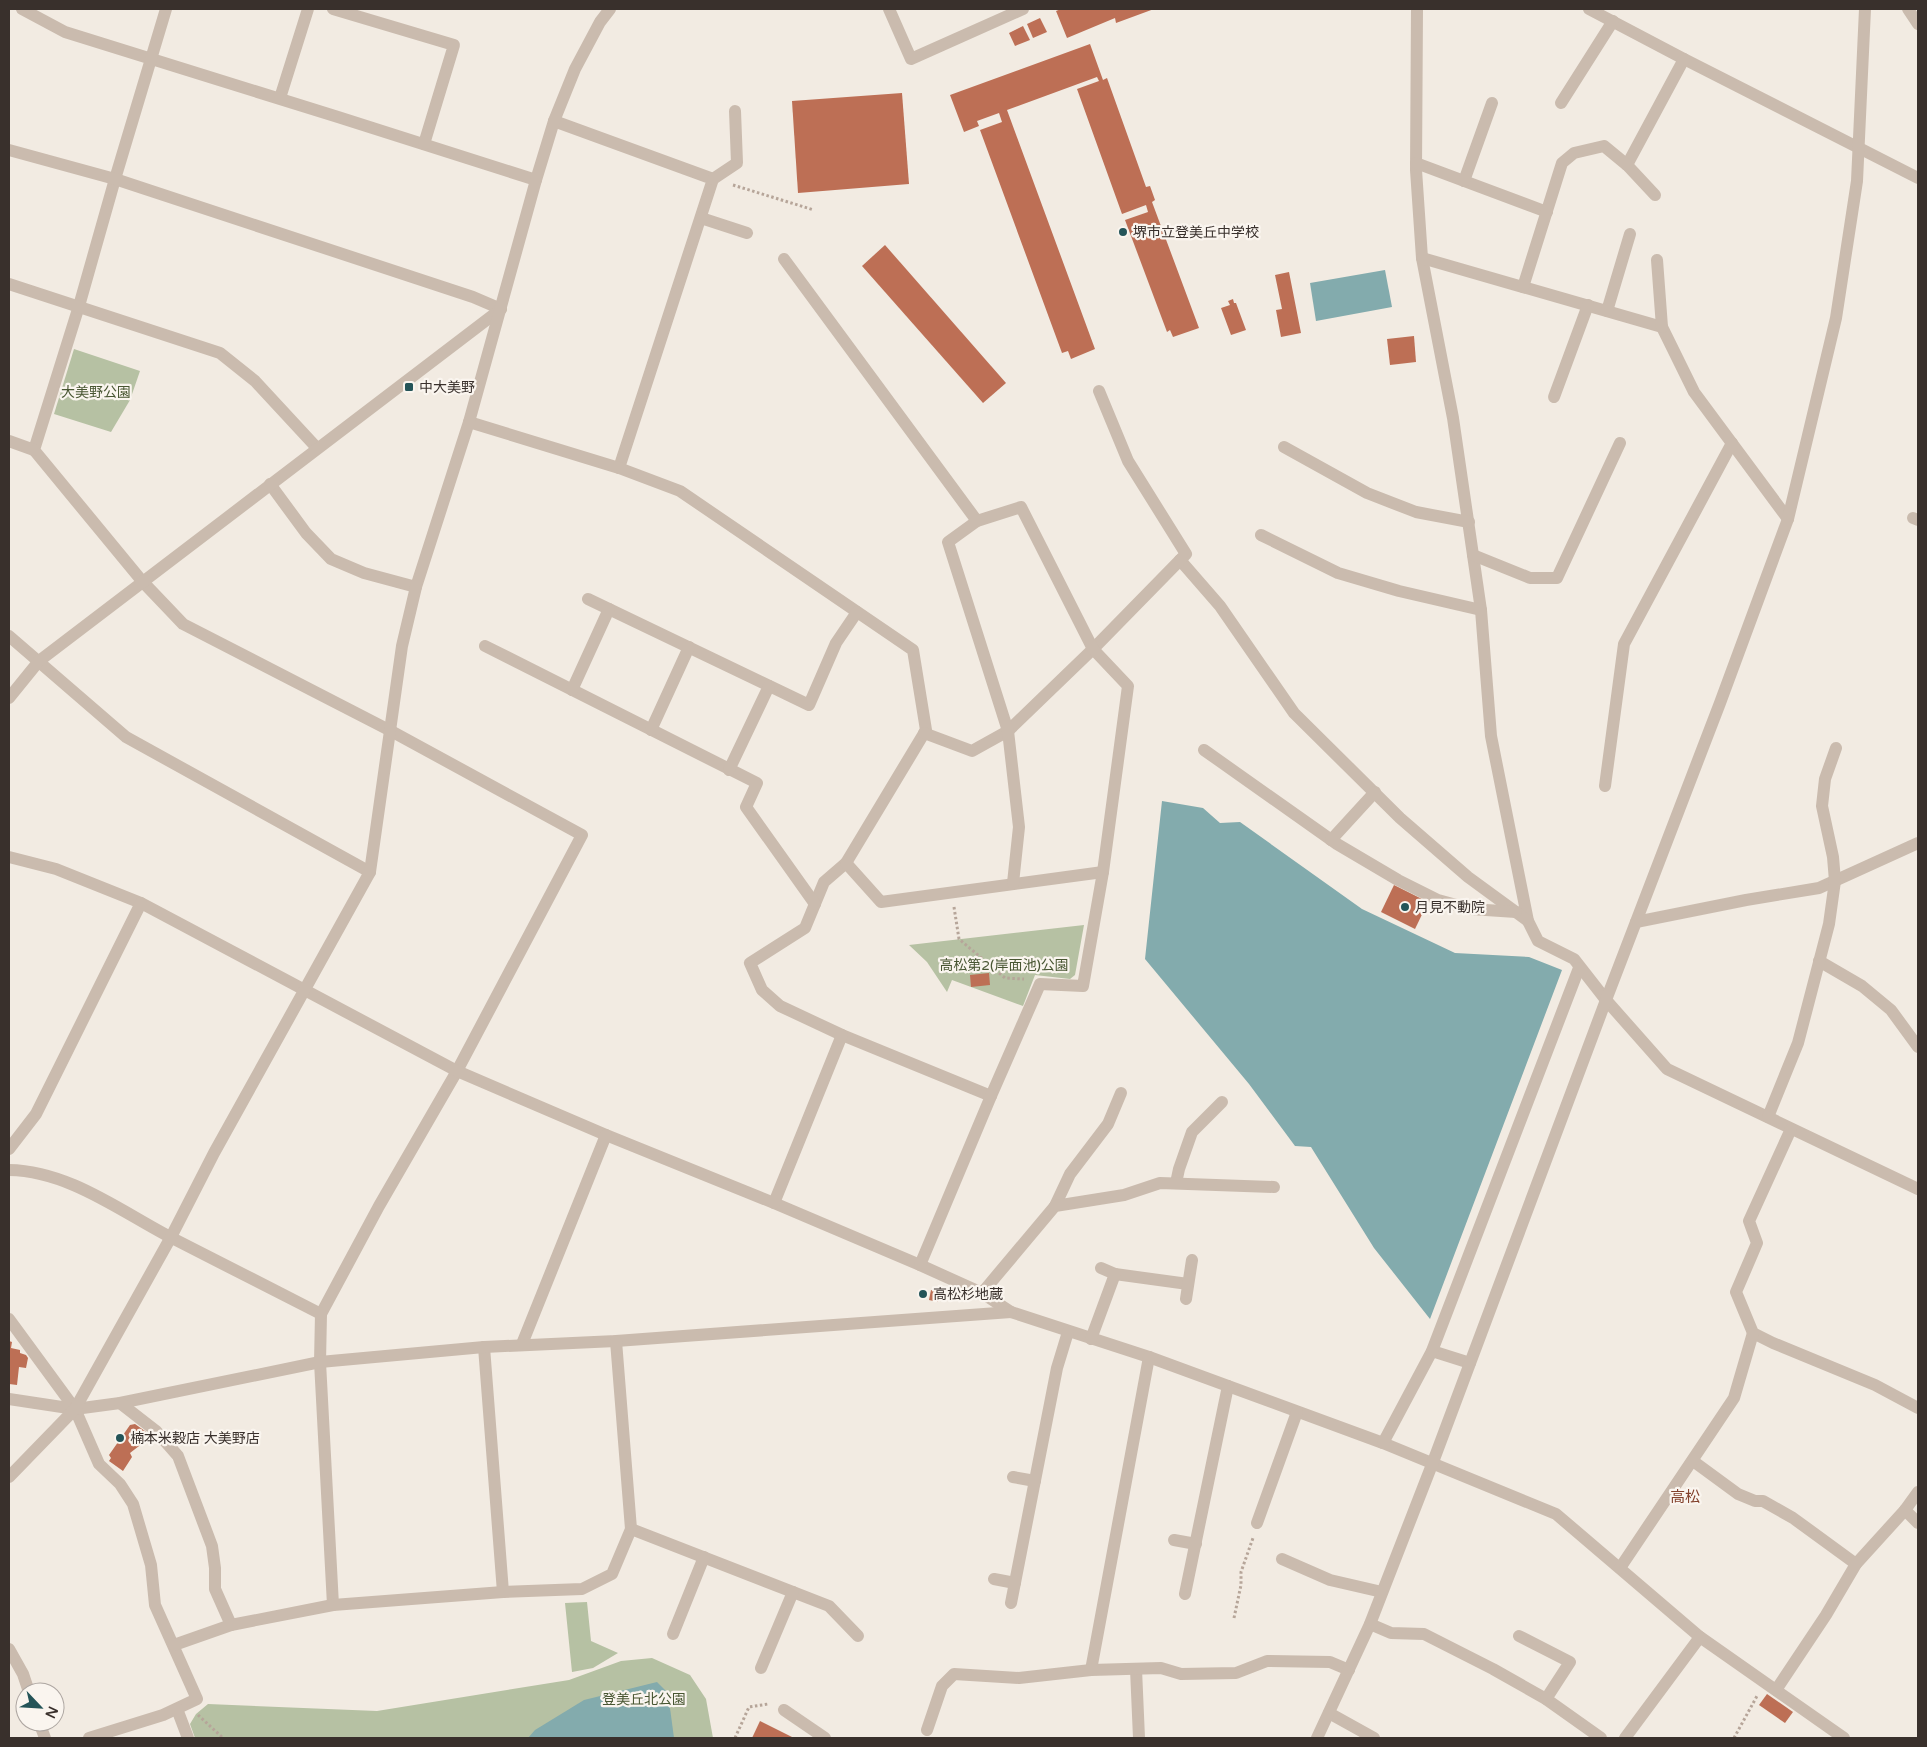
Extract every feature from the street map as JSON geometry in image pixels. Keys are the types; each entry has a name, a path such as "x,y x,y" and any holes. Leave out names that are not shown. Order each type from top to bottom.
{"street":[{"path":"22,9 65,32 536,180"},
{"path":"34,450 79,306 166,9"},
{"path":"280,98 308,9"},
{"path":"333,9 454,45 424,144"},
{"path":"9,1477 75,1409 370,872 402,646 416,587 469,422 554,121 575,69 600,22 610,9"},
{"path":"889,9 911,59 1023,9"},
{"path":"1417,9 1416,163 1422,258 1453,418 1481,610 1491,736 1528,921 1538,941 1574,959 1579,968 1606,1000 1667,1069 1918,1189"},
{"path":"1589,9 1607,15 1684,59 1918,178"},
{"path":"1317,1738 1370,1624 1433,1462 1788,518 1836,318 1857,181 1865,9"},
{"path":"1908,9 1918,24"},
{"path":"1561,103 1607,15"},
{"path":"1627,165 1684,59"},
{"path":"1464,181 1492,103"},
{"path":"619,468 714,179 737,163 735,111"},
{"path":"554,121 714,179"},
{"path":"1523,287 1562,163 1574,153 1604,146 1627,165 1655,195"},
{"path":"9,150 115,179 473,297 501,309"},
{"path":"1416,163 1547,212"},
{"path":"701,218 747,233"},
{"path":"1607,311 1630,234"},
{"path":"1422,258 1662,327"},
{"path":"784,259 977,520"},
{"path":"1658,260 1662,327 1694,392 1788,518"},
{"path":"9,284 220,353 255,381 317,448"},
{"path":"1554,397 1588,306"},
{"path":"9,698 38,661 501,309"},
{"path":"924,733 972,751 1008,731 1093,649 1186,554 1128,461 1099,391"},
{"path":"469,422 619,468 680,491 913,650 926,730 846,863 824,882 805,928 750,963 762,990 780,1006 842,1035 991,1096"},
{"path":"9,441 34,450 142,581 183,624 391,731 582,835 457,1071 379,1206 321,1314 320,1362 333,1605"},
{"path":"1473,555 1530,578 1557,578 1620,443"},
{"path":"1605,786 1624,644 1732,443"},
{"path":"1284,447 1375,496 1416,512 1468,522"},
{"path":"270,484 306,533 331,559 364,573 416,587"},
{"path":"920,1265 1040,984 1082,986 1103,872 1128,686 1093,649 1021,507 977,520 948,542 1008,731 1019,827 1013,883"},
{"path":"1261,535 1338,573 1399,591 1481,610"},
{"path":"1180,560 1220,606 1294,713 1400,818 1468,877 1528,921"},
{"path":"588,599 809,705 836,643 857,612"},
{"path":"572,690 609,609"},
{"path":"9,636 126,737 370,872"},
{"path":"485,646 756,783 746,806 815,904"},
{"path":"651,730 689,648"},
{"path":"729,770 769,686"},
{"path":"1768,1117 1798,1043 1829,924 1835,881 1833,856 1822,806 1825,779 1836,748"},
{"path":"1204,750 1331,840 1398,880 1438,900 1471,910 1516,912"},
{"path":"1331,840 1375,792"},
{"path":"1636,922 1746,900 1819,888 1918,843"},
{"path":"9,856 56,869 141,903 457,1071 920,1265 982,1292 1011,1312 1149,1357 1382,1443 1433,1462 1556,1514 1700,1637 1770,1686 1831,1735 1844,1738"},
{"path":"846,863 881,902 1103,872"},
{"path":"9,1149 36,1114 141,903"},
{"path":"1819,961 1862,986 1891,1010 1918,1047"},
{"path":"1382,1443 1432,1352 1579,968"},
{"path":"774,1203 842,1035"},
{"path":"982,1292 1055,1206 1070,1174 1108,1124 1120,1093"},
{"path":"1176,1183 1192,1132 1222,1102"},
{"path":"1620,1568 1734,1398 1753,1333 1736,1292 1757,1243 1749,1221 1791,1129"},
{"path":"522,1344 606,1135"},
{"path":"9,1170 28,1170 62,1179 321,1314"},
{"path":"1055,1206 1124,1195 1160,1183 1274,1187"},
{"path":"1186,1299 1192,1260"},
{"path":"1100,1268 1115,1274 1188,1284"},
{"path":"1091,1339 1115,1274"},
{"path":"9,1399 75,1409 120,1403 320,1362 522,1344 616,1341 1011,1312"},
{"path":"9,1319 75,1409 99,1464 120,1484 133,1504 151,1565 155,1605 197,1699 177,1709 88,1738"},
{"path":"1011,1603 1057,1368 1068,1332"},
{"path":"1753,1333 1773,1343 1875,1384 1918,1408"},
{"path":"174,1645 230,1625 333,1605 503,1592 582,1589 612,1574 631,1529 616,1341"},
{"path":"484,1347 503,1592"},
{"path":"1432,1352 1470,1363"},
{"path":"1091,1670 1149,1357"},
{"path":"1185,1594 1228,1386"},
{"path":"120,1403 156,1431 178,1456 212,1546 215,1589 230,1625"},
{"path":"1257,1523 1297,1412"},
{"path":"1693,1461 1738,1494 1755,1501 1763,1501 1793,1518 1856,1564"},
{"path":"1013,1477 1035,1481"},
{"path":"1770,1686 1826,1616 1856,1564 1905,1510 1918,1492"},
{"path":"1905,1510 1918,1523"},
{"path":"631,1529 830,1606 858,1636"},
{"path":"1174,1540 1196,1544"},
{"path":"673,1634 704,1557"},
{"path":"1282,1559 1330,1580 1382,1592"},
{"path":"994,1579 1015,1583"},
{"path":"761,1668 793,1592"},
{"path":"1370,1624 1391,1633 1424,1634 1493,1669 1546,1699 1600,1738"},
{"path":"1519,1636 1570,1662 1546,1699"},
{"path":"1627,1738 1700,1637"},
{"path":"9,1648 26,1682"},
{"path":"927,1730 942,1686 954,1674 1019,1678 1091,1670 1161,1668 1180,1674 1236,1673 1267,1661 1330,1662 1349,1670"},
{"path":"1136,1669 1139,1738"},
{"path":"177,1709 188,1738"},
{"path":"784,1710 826,1738"},
{"path":"1329,1714 1374,1738"}],"path":[{"path":"714,179 814,210"},
{"path":"952,892 958,939 1005,978 1018,978 1040,984"},
{"path":"1234,1618 1242,1585 1241,1572 1257,1523"},
{"path":"1734,1738 1770,1686"},
{"path":"189,1703 196,1714 223,1738"},
{"path":"734,1738 749,1707 772,1704 784,1710"}],"green space":[{"name":"大美野公園","path":"74,349 140,371 130,400 111,432 54,414"},
{"name":"高松第2(岸面池)公園","path":"1084,925 1075,975 1070,979 1035,975 1023,1006 952,980 947,992 927,962 909,945"},
{"path":"587,1602 591,1641 618,1653 593,1668 572,1672 565,1603"},
{"name":"登美丘北公園","path":"652,1658 690,1675 706,1699 713,1738 195,1738 190,1724 196,1714 208,1704 377,1711 569,1680 621,1661"}],"water":[{"path":"1385,270 1392,307 1316,321 1310,283"},
{"path":"1162,801 1203,808 1220,823 1240,822 1362,909 1455,953 1529,957 1562,970 1430,1319 1374,1248 1311,1147 1295,1146 1249,1084 1145,959"},
{"path":"657,1682 668,1693 674,1738 528,1738 535,1730 584,1700"}],"building":[{"path":"1061,9 1154,9 1116,23 1115,18 1067,38 1056,11"},
{"path":"1040,18 1047,32 1033,38 1027,24"},
{"path":"1023,26 1030,40 1015,46 1009,33"},
{"path":"1090,44 1103,80 1107,78 1146,187 1150,186 1155,200 1152,202 1199,328 1173,337 1170,330 1167,332 1125,220 1148,212 1146,205 1122,214 1077,89 1099,81 1097,77 1007,110 1095,349 1071,359 1068,351 1062,353 980,130 1002,122 999,113 977,121 979,126 964,132 950,95"},
{"path":"902,93 909,184 798,193 792,101"},
{"path":"885,245 1006,383 983,403 862,266"},
{"path":"1289,272 1301,333 1281,337 1276,310 1282,309 1275,275"},
{"path":"1233,299 1246,330 1231,335 1221,308 1230,305 1228,301"},
{"path":"1414,336 1416,362 1390,365 1387,339"},
{"name":"月見不動院","path":"1394,885 1428,902 1415,929 1381,912"},
{"path":"989,973 990,985 971,987 970,975"},
{"path":"931,1290 940,1292 938,1302 929,1300"},
{"path":"9,1341 12,1342 11,1348 20,1350 20,1353 28,1358 26,1368 19,1367 17,1385 9,1384"},
{"path":"135,1424 152,1436 130,1453 132,1457 123,1471 109,1461 111,1458 109,1455 130,1425"},
{"path":"1767,1694 1793,1712 1785,1723 1759,1705"},
{"path":"760,1721 794,1738 752,1738"}],"place":[{"name":"堺市立登美丘中学校","path":"1123,232"},
{"name":"中大美野","path":"409,387"},
{"name":"月見不動院","path":"1405,907"},
{"name":"高松杉地蔵","path":"923,1294"},
{"name":"楠本米穀店 大美野店","path":"120,1438"}],"district":[{"name":"高松","path":"1685,1497"}]}
